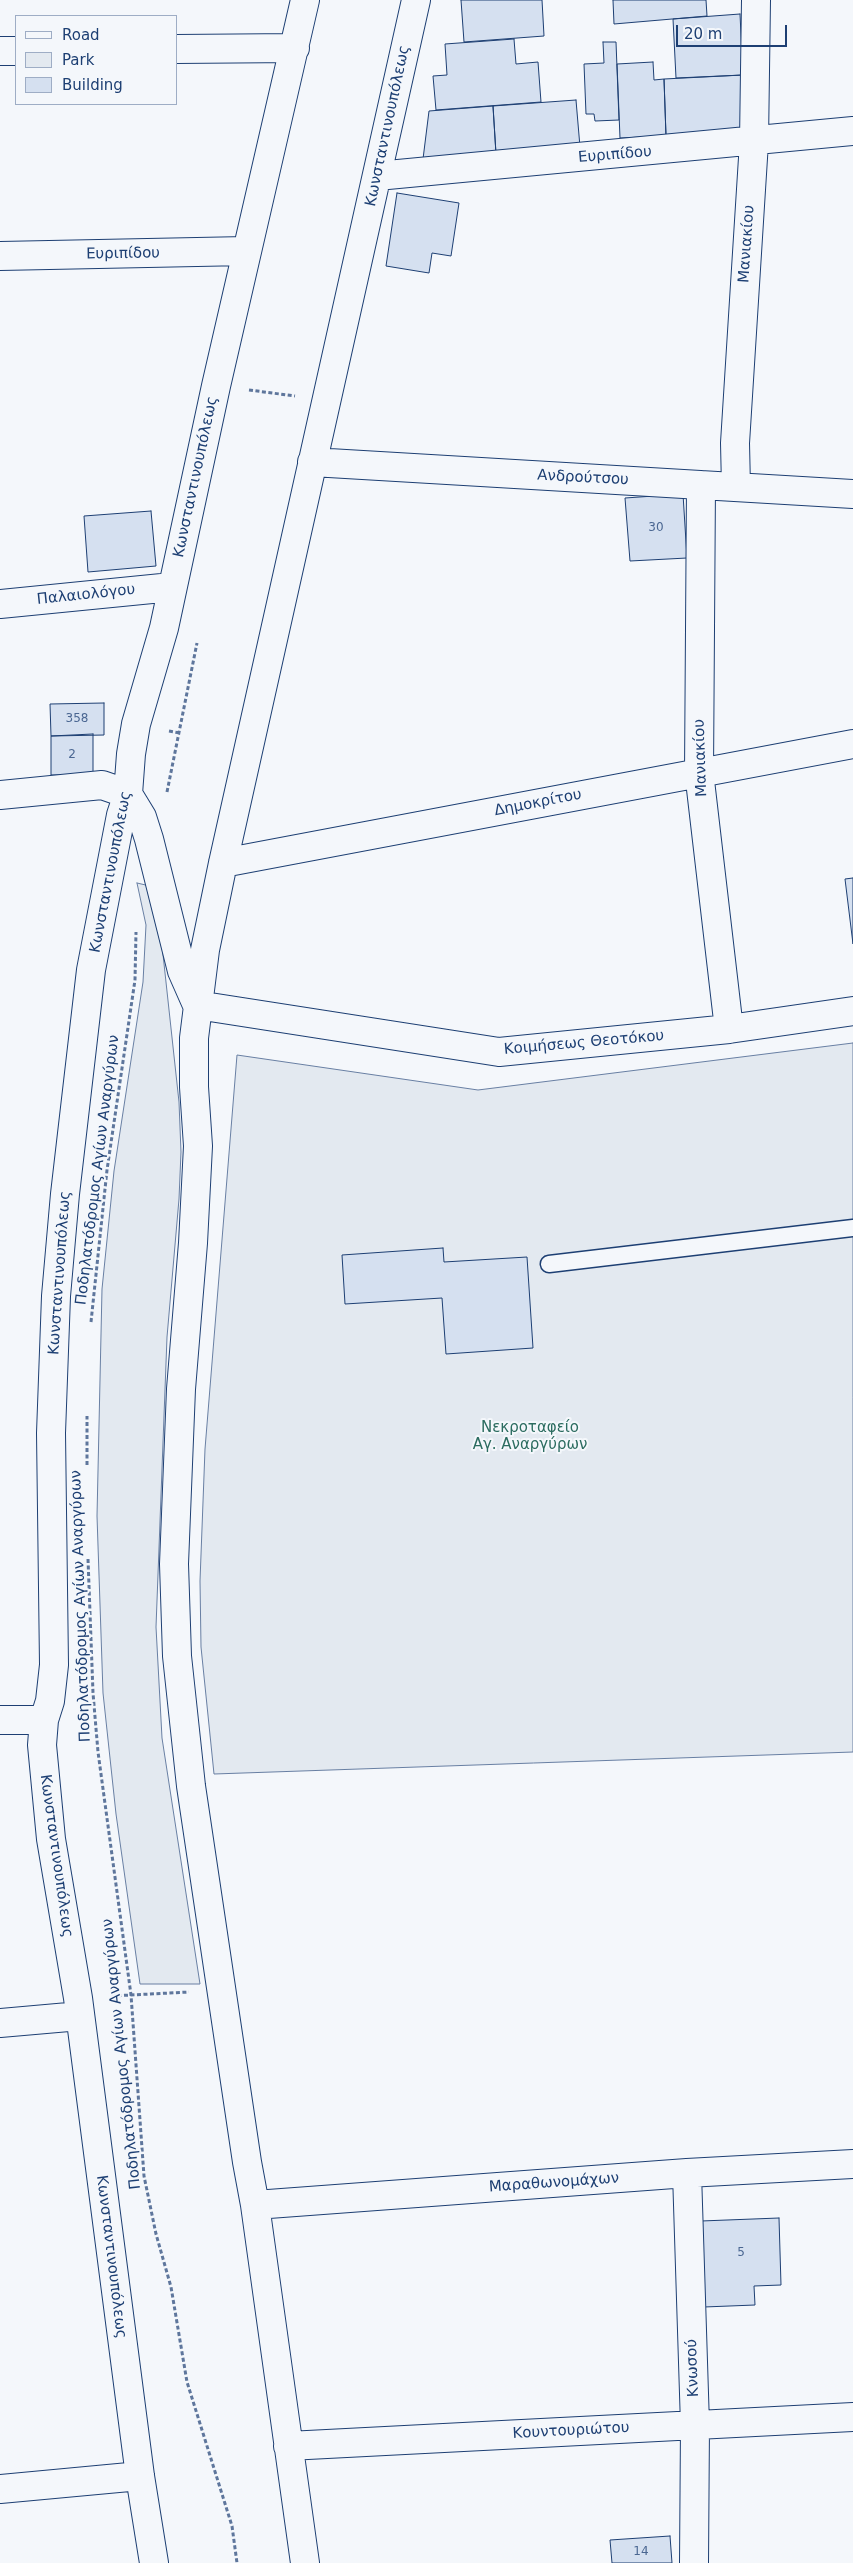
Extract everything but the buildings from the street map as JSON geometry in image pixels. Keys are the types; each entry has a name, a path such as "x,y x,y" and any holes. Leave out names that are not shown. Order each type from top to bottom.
{"street":[{"name":"Κωνσταντινουπόλεως","path":"154,2563 140,2476 79,2007 51,1838 42,1745 44,1720 50,1701 54,1665 51,1434 56,1296 64,1203 92,970 121,815 128,794 131,754 136,724 164,628 246,252 305,0"},
{"name":"Κωνσταντινουπόλεως","path":"305,2563 255,2206 246,2162 191,1786 177,1656 174,1564 181,1389 193,1243 198,1146 194,1087 197,1005 223,863 416,0"},
{"name":"Μανιακίου","path":"736,487 735,443 754,142 756,0"},
{"path":"178,49 294,48"},
{"path":"0,51 15,51"},
{"name":"Ευριπίδου","path":"377,176 754,142 853,131"},
{"name":"Ευριπίδου","path":"0,256 246,252"},
{"name":"Ανδρούτσου","path":"312,462 853,494"},
{"name":"Μανιακίου","path":"700,485 700,772 729,1029"},
{"name":"Παλαιολόγου","path":"0,604 172,587"},
{"name":"Δημοκρίτου","path":"223,863 853,744"},
{"path":"0,795 102,785 128,794 142,817 182,971 197,1005"},
{"name":"Κοιμήσεως Θεοτόκου","path":"197,1005 499,1052 729,1029 853,1011"},
{"path":"0,1720 44,1720"},
{"path":"0,2023 79,2007"},
{"name":"Μαραθωνομάχων","path":"255,2206 687,2173 853,2164"},
{"name":"Κνωσού","path":"687,2173 694,2425 694,2563"},
{"name":"Κουντουριώτου","path":"288,2446 853,2417"},
{"path":"0,2489 140,2476"}],"lane":[{"path":"549,1264 853,1228"}],"path":[{"path":"243,390 326,400"},
{"name":"Ποδηλατόδρομος Αγίων Αναργύρων","path":"91,1328 106,1170 135,980 136,926"},
{"name":"Ποδηλατόδρομος Αγίων Αναργύρων","path":"87,1466 88,1406"},
{"name":"Ποδηλατόδρομος Αγίων Αναργύρων","path":"88,1555 93,1693 98,1752 131,1995 144,2176 156,2234 171,2287 187,2382 232,2526 237,2563"},
{"path":"79,2007 131,1995 192,1992"}],"green space":[{"path":"137,883 150,886 161,936 179,1102 181,1152 179,1199 167,1337 156,1627 162,1738 200,1984 140,1984 116,1814 103,1693 97,1516 102,1289 114,1171 143,982 146,925"},
{"name":"Νεκροταφείο Αγ. Αναργύρων","path":"853,1043 853,1752 214,1774 201,1647 200,1581 205,1449 237,1055 478,1090"}]}
